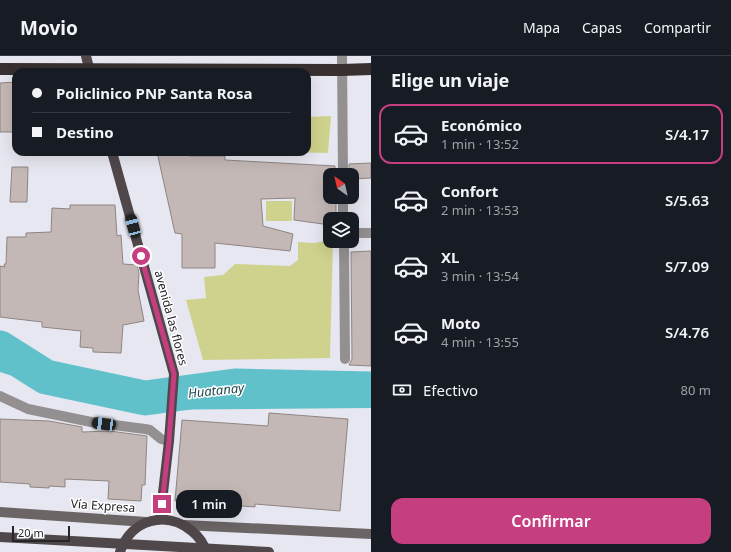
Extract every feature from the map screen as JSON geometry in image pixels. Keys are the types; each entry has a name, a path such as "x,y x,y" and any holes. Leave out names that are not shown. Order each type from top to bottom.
{"highway":[{"path":"0,69 12,69"},
{"path":"311,70 371,69"}],"main road":[{"path":"86,56 89,68"},
{"name":"avenida las flores","path":"113,156 174,374 169,440 160,519"},
{"name":"Vía Expresa","path":"0,512 146,522 160,519 173,520 184,525 371,534"},
{"path":"121,548 132,531 146,522"},
{"path":"184,525 197,535 206,551"},
{"path":"0,537 121,548 269,552"}],"street":[{"path":"342,56 343,168"},
{"path":"359,233 371,233"},
{"path":"344,248 344,359"},
{"path":"0,396 28,409 91,422 150,430 161,439 169,440"}],"green space":[{"path":"331,116 328,153 311,153 311,117"},
{"path":"266,201 292,201 292,221 266,221"},
{"path":"323,241 323,248 333,248 330,358 203,360 186,300 206,298 204,277 223,275 235,264 290,266 298,260 298,242 314,243"}],"water":[{"path":"0,348 46,377 145,398 235,386 371,389 371,408 119,410 0,372"}],"building":[{"path":"12,82 12,132 0,132 0,83"},
{"path":"158,156 225,156 225,160 335,166 335,168 323,168 323,204 336,204 336,212 323,212 323,224 294,220 295,198 261,199 263,226 293,234 290,251 215,243 215,268 182,268 182,234 175,233"},
{"path":"371,163 371,178 359,179 359,168 349,168 349,164"},
{"path":"12,167 28,167 27,202 10,202"},
{"path":"70,205 115,205 117,236 121,235 123,264 137,265 139,273 138,290 144,321 123,325 121,353 93,352 93,348 80,347 81,331 42,327 42,322 0,317 0,266 5,267 4,264 6,264 7,237 26,237 26,233 51,232 52,208 70,209"},
{"path":"371,251 371,366 349,365 352,359 351,252"},
{"path":"269,413 348,419 340,511 255,504 255,507 175,501 182,420 268,426"},
{"path":"0,419 49,421 82,427 82,432 110,431 147,436 145,485 142,485 141,501 108,499 109,481 65,479 65,487 49,486 49,488 30,487 30,484 0,482"}],"waterway":[{"name":"Huatanay","path":"0,348 46,377 145,398 235,386 371,389"}],"route":[{"path":"141,256 174,374 162,504"}]}
